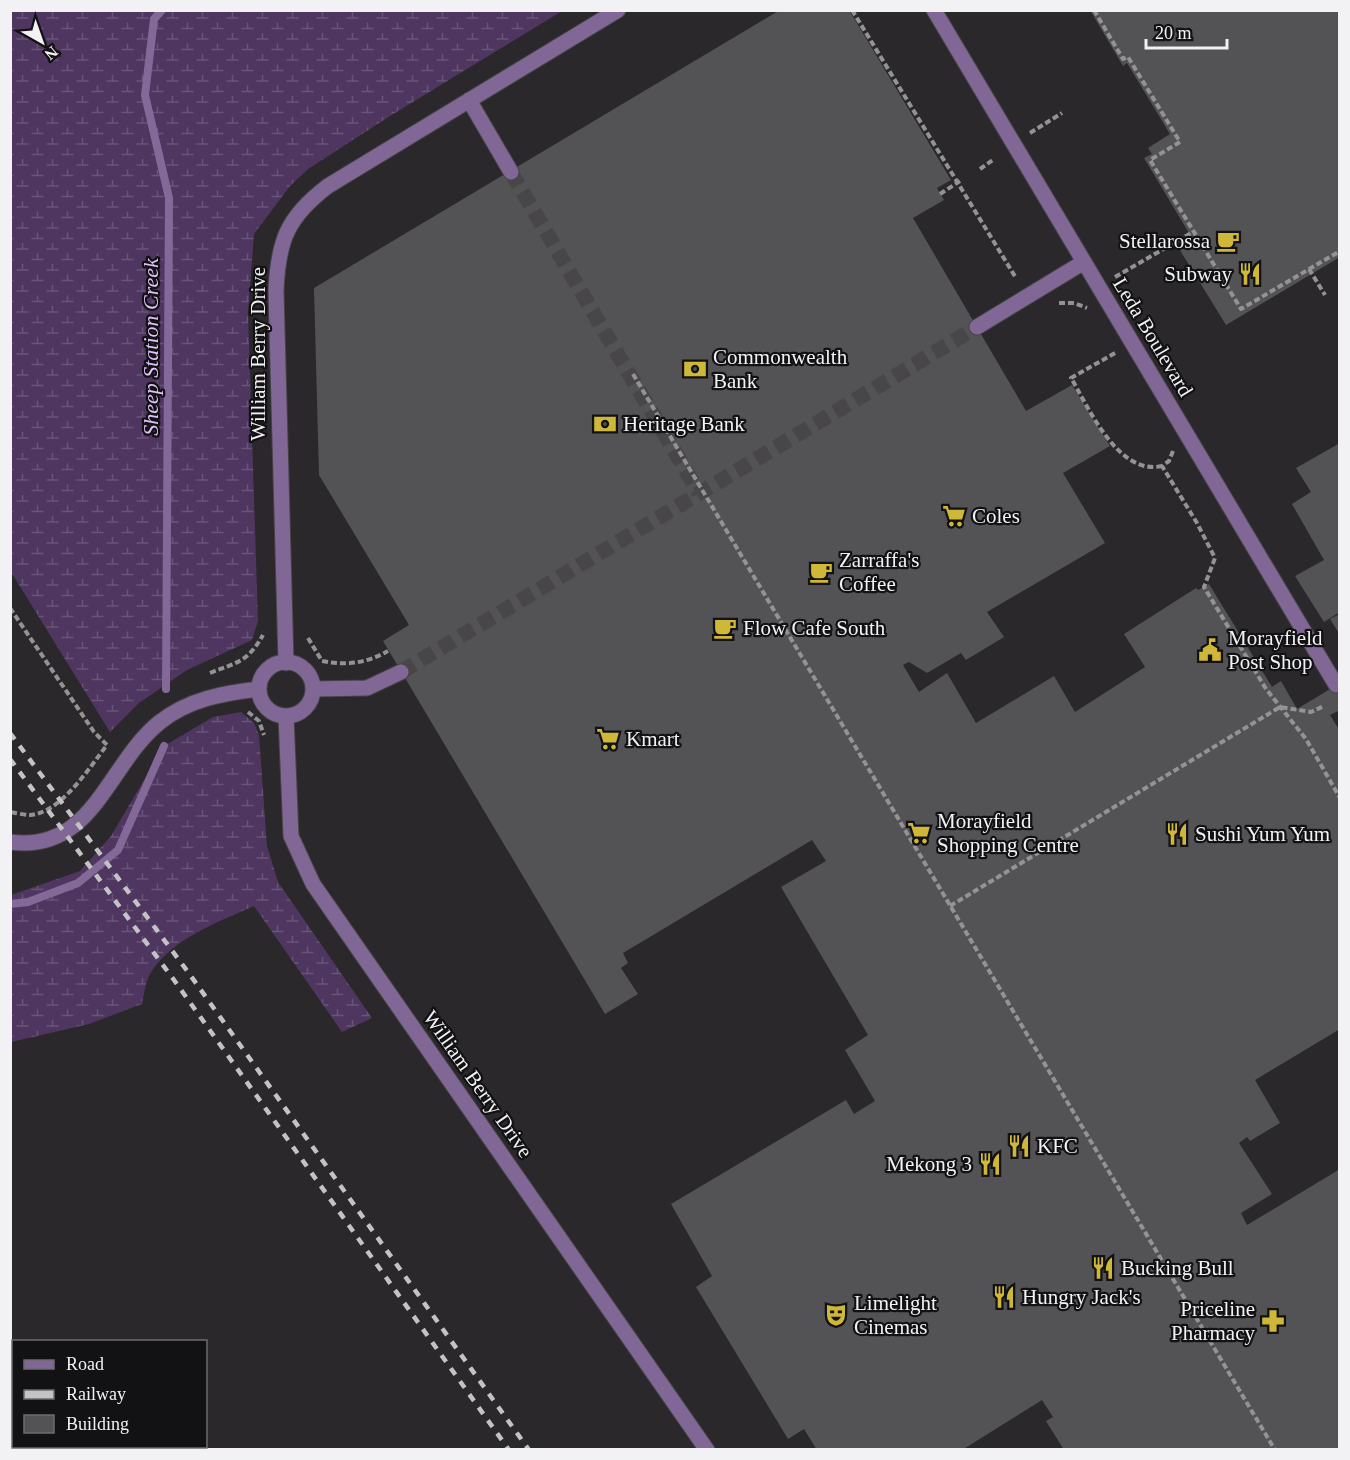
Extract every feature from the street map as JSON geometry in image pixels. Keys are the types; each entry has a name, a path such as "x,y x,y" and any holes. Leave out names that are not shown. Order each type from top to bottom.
{"street":[{"name":"William Berry Drive","path":"286,663 276,291 280,247 292,220 314,196 618,10"},
{"name":"Leda Boulevard","path":"933,10 1336,685"},
{"path":"469,100 511,172"},
{"path":"977,327 1084,262"},
{"path":"286,663 294,664 308,673 313,689 312,697 302,711 286,716 270,711 264,705 259,689 265,673 278,664 286,663"},
{"path":"313,689 367,688 401,672"},
{"path":"10,842 40,842 60,835 78,823 100,799 138,744 174,713 214,696 259,689"},
{"name":"William Berry Drive","path":"286,716 291,837 313,884 707,1449"}],"path":[{"path":"852,10 959,182 1011,274 1019,278"},
{"path":"1094,10 1124,59 1128,57 1180,142 1150,160 1241,309 1340,251"},
{"path":"1025,136 1062,112"},
{"path":"980,169 994,159"},
{"path":"940,194 959,182"},
{"path":"1074,303 1193,232"},
{"path":"1309,269 1325,295"},
{"path":"1055,304 1074,303 1089,309 1095,315"},
{"path":"1113,342 1118,351 1071,378 1112,446 1145,466 1162,466 1172,456 1173,444"},
{"path":"633,374 1275,1449"},
{"path":"1162,466 1197,523 1215,558 1204,587 1266,689 1306,739 1340,798"},
{"path":"10,608 94,732 107,746 69,792 46,810 29,815 10,812"},
{"path":"307,628 308,638 322,661 336,664 357,663 376,658 388,651"},
{"path":"950,906 1280,707 1311,712 1324,706"}],"green space":[{"path":"12,11 562,11 308,169 290,186 254,234 248,313 258,621 252,640 187,670 139,703 110,732 11,572"},
{"path":"241,712 254,723 259,735 267,846 278,882 372,1018 342,1032 254,906 196,933 169,952 149,976 142,1004 89,1024 11,1042 11,895 80,871 111,836 164,746 213,717"}],"building":[{"name":"Morayfield Shopping Centre","path":"780,10 849,10 951,180 937,188 944,200 913,218 1026,411 1072,385 1110,446 1063,473 1105,543 987,612 1004,637 966,660 961,653 927,673 909,662 903,665 919,692 947,673 976,723 1054,676 1075,712 1145,667 1124,634 1196,588 1198,590 1209,584 1272,687 1281,681 1297,709 1340,683 1340,710 1330,715 1340,731 1340,1029 1255,1080 1280,1123 1250,1141 1247,1137 1239,1143 1272,1194 1241,1213 1247,1225 1340,1169 1340,1450 1064,1450 1046,1421 1053,1417 1042,1400 962,1450 817,1450 804,1429 788,1439 696,1287 712,1276 671,1204 846,1100 854,1114 875,1101 845,1050 868,1035 781,887 826,861 812,840 623,953 628,963 621,968 638,994 605,1014 383,641 409,625 319,475 314,288"},
{"path":"1090,10 1340,10 1340,257 1226,325 1178,247 1192,238 1144,158 1152,154 1148,148 1170,134 1127,63 1123,66"},
{"path":"1340,443 1340,612 1324,622 1295,576 1324,560 1292,504 1311,492 1296,468"},
{"path":"1340,614 1340,635 1330,619"}],"waterway":[{"name":"Sheep Station Creek","path":"162,10 154,19 145,95 169,198 166,689"},
{"name":"Sheep Station Creek","path":"10,904 28,902 78,883 118,850 164,746"}],"tunnel":[{"path":"511,172 699,493"},
{"path":"401,672 977,327"}],"railway":[{"path":"10,733 188,972 529,1450"},
{"path":"10,759 174,980 509,1450"}],"place":[{"name":"Stellarossa","path":"1228,241"},
{"name":"Subway","path":"1250,274"},
{"name":"Commonwealth Bank","path":"695,369"},
{"name":"Heritage Bank","path":"605,424"},
{"name":"Coles","path":"954,516"},
{"name":"Zarraffa's Coffee","path":"821,572"},
{"name":"Flow Cafe South","path":"725,628"},
{"name":"Morayfield Post Shop","path":"1210,650"},
{"name":"Kmart","path":"608,739"},
{"name":"Morayfield Shopping Centre","path":"919,833"},
{"name":"Sushi Yum Yum","path":"1177,834"},
{"name":"KFC","path":"1019,1146"},
{"name":"Mekong 3","path":"990,1164"},
{"name":"Bucking Bull","path":"1103,1268"},
{"name":"Hungry Jack's","path":"1004,1297"},
{"name":"Limelight Cinemas","path":"836,1315"},
{"name":"Priceline Pharmacy","path":"1273,1321"}]}
